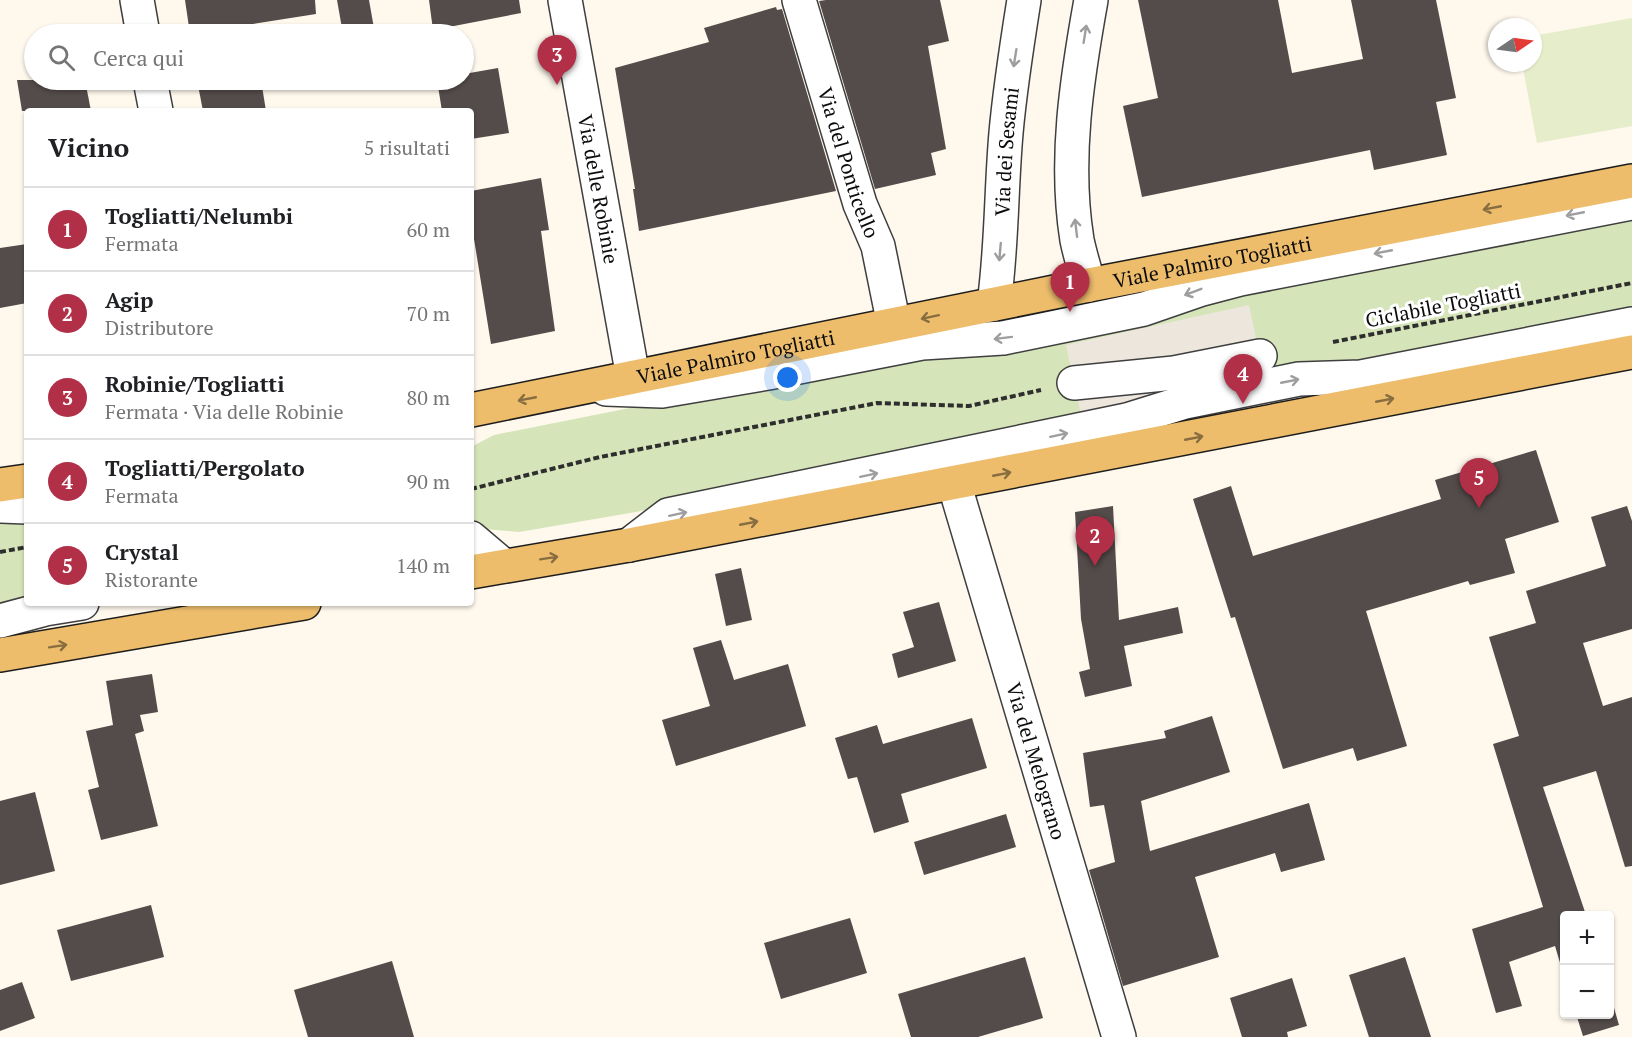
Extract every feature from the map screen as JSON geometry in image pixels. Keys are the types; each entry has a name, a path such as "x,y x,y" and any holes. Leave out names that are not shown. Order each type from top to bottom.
{"main road":[{"name":"Viale Palmiro Togliatti","path":"474,412 633,377 1089,285 1632,181"},
{"path":"474,571 629,545 1632,352"},
{"path":"0,485 24,481"},
{"path":"0,655 286,606"}],"street":[{"path":"137,0 141,24"},
{"name":"Via delle Robinie","path":"565,0 633,377"},
{"name":"Via del Ponticello","path":"799,0 860,204 878,246 894,324"},
{"name":"Via dei Sesami","path":"994,304 1002,231 1006,135 1024,0"},
{"path":"1089,285 1078,241 1073,200 1072,154 1074,106 1091,0"},
{"path":"152,90 155,108"},
{"name":"Viale Palmiro Togliatti","path":"583,388 662,391 922,343 1003,338 1144,309 1240,279 1632,203"},
{"path":"629,545 668,515 1116,423 1185,402 1299,379 1361,377 1632,324"},
{"path":"1074,383 1174,374 1260,356"},
{"name":"Via del Melograno","path":"954,483 1119,1037"},
{"path":"0,506 24,507"},
{"path":"474,541 504,566"},
{"path":"0,621 64,606"}],"path":[{"name":"Ciclabile Togliatti","path":"1328,343 1632,283"},
{"path":"474,488 600,457 877,403 969,406 1074,383"},
{"path":"0,552 24,548"}],"green space":[{"path":"1632,18 1632,126 1537,143 1524,72 1542,72 1542,34"},
{"path":"1632,216 1632,310 838,468 636,512 519,532 485,529 474,520 474,445 494,435 1334,268"},
{"path":"0,514 24,518 24,603 0,611"}],"shaded area":[{"path":"1249,305 1265,380 1082,420 1066,345"}],"building":[{"path":"185,0 315,0 316,14 253,24 189,24"},
{"path":"337,0 369,0 373,24 341,24"},
{"path":"429,0 519,0 521,13 464,24 432,24"},
{"path":"940,0 949,41 928,46 946,149 931,153 936,175 875,189 819,1"},
{"path":"1138,0 1278,0 1292,73 1363,59 1351,0 1436,0 1456,98 1436,102 1447,155 1374,170 1370,150 1142,197 1123,106 1158,98"},
{"path":"776,7 777,10 782,9 836,191 639,231 633,189 635,189 615,68 709,42 704,28"},
{"path":"498,68 509,133 474,139 474,108 442,108 439,90 474,90 474,72"},
{"path":"17,80 24,80 24,90 87,90 90,108 24,108 22,111"},
{"path":"199,90 263,90 266,108 202,108"},
{"path":"541,178 549,230 541,231 555,331 491,344 474,239 474,190"},
{"path":"24,244 24,304 0,308 0,248"},
{"path":"1536,450 1559,522 1505,539 1515,573 1470,585 1468,581 1366,611 1407,746 1357,761 1353,748 1283,769 1235,617 1231,618 1193,499 1231,486 1253,556 1441,499 1435,480"},
{"path":"1113,506 1119,620 1178,607 1183,633 1124,646 1132,686 1085,697 1079,672 1090,669 1081,619 1075,512"},
{"path":"1627,506 1632,521 1632,629 1583,643 1603,706 1632,697 1632,866 1625,867 1596,771 1543,787 1585,911 1560,911 1560,963 1555,946 1509,962 1522,1006 1496,1013 1472,929 1543,907 1493,744 1519,736 1489,637 1536,623 1526,591 1606,566 1591,517"},
{"path":"741,568 752,620 726,626 715,574"},
{"path":"939,602 956,661 898,678 892,654 914,647 903,612"},
{"path":"721,640 734,680 788,664 806,726 676,766 662,720 710,706 693,648"},
{"path":"152,674 158,712 140,715 144,731 135,734 158,826 101,840 88,790 99,787 86,731 113,725 106,681"},
{"path":"1212,716 1230,772 1141,801 1150,851 1309,803 1325,860 1281,872 1275,853 1195,877 1219,957 1123,986 1089,870 1115,862 1104,805 1090,807 1083,753 1166,738 1164,731"},
{"path":"972,718 987,768 901,794 909,822 874,833 857,777 848,779 835,738 877,725 883,744"},
{"path":"35,792 55,871 0,885 0,801"},
{"path":"1006,814 1016,847 924,875 914,842"},
{"path":"151,905 164,957 71,981 57,930"},
{"path":"850,918 867,973 781,999 764,943"},
{"path":"1025,957 1043,1018 978,1037 911,1037 898,994"},
{"path":"1405,957 1431,1037 1369,1037 1349,975"},
{"path":"392,961 414,1037 308,1037 294,990"},
{"path":"1292,978 1307,1026 1287,1032 1288,1037 1242,1037 1230,998"},
{"path":"22,982 35,1018 0,1031 0,990"},
{"path":"1614,1008 1619,1025 1583,1036 1578,1019 1614,1019"}],"place":[{"name":"Robinie/Togliatti","path":"557,85"},
{"name":"Togliatti/Nelumbi","path":"1070,312"},
{"name":"Togliatti/Pergolato","path":"1243,404"},
{"name":"Crystal","path":"1479,508"},
{"name":"Agip","path":"1095,566"}]}
